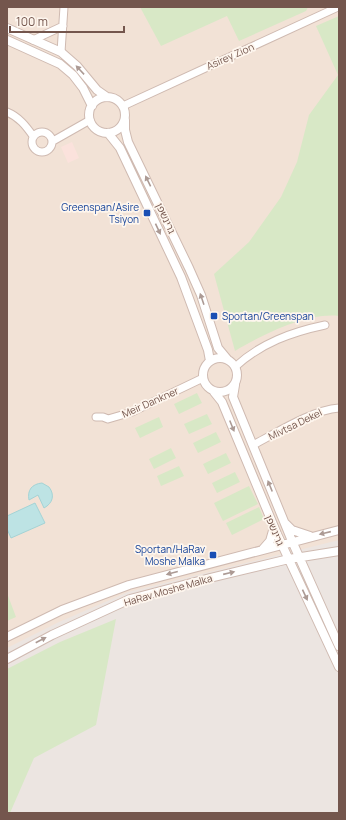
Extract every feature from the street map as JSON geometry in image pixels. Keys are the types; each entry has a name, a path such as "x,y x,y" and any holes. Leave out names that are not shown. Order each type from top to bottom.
{"street":[{"path":"61,52 64,7"},
{"name":"Asirey Zion","path":"123,106 325,10 338,7"},
{"path":"33,40 63,26"},
{"path":"7,28 61,52 77,66 97,90 107,97"},
{"path":"7,40 60,64 73,75 83,88 92,106"},
{"path":"101,98 114,98 123,106 125,120 118,130 108,133 98,130 93,126 90,120 90,112 92,106 101,98"},
{"path":"7,112 24,124 33,136 32,144 36,150 43,152 49,150 52,141 50,135 46,132 39,132 33,136"},
{"path":"52,141 90,120"},
{"name":"גרינשפן","path":"125,120 125,130 128,142 201,295 218,348 228,360"},
{"name":"גרינשפן","path":"108,133 120,148 181,277 208,350 210,361"},
{"path":"236,367 247,356 280,337 299,330 325,324"},
{"path":"218,358 228,360 236,367 238,374 235,385 222,393 214,392 205,384 203,372 205,366 210,361 218,358"},
{"name":"Meir Dankner","path":"96,417 108,419 121,416 203,378"},
{"name":"גרינשפן","path":"235,385 233,397 298,558"},
{"name":"גרינשפן","path":"214,392 222,402 274,527 339,667"},
{"name":"Mivtsa Dekel","path":"253,445 308,417 329,408 339,408"},
{"path":"284,522 292,530 311,537"},
{"path":"263,549 270,541 274,527"},
{"name":"HaRav Moshe Malka","path":"7,637 62,610 129,585 292,541 339,530"},
{"name":"HaRav Moshe Malka","path":"7,659 52,635 130,599 271,563 339,551"},
{"path":"304,570 305,564 311,557 316,555"},
{"path":"298,558 339,646"},
{"path":"271,563 286,566 297,576"}],"shaded area":[{"path":"7,7 339,7 339,813 7,813"},
{"path":"72,142 79,158 68,163 61,147"},
{"path":"339,540 339,813 7,813 7,648 59,622 128,592"}],"green space":[{"path":"140,7 308,7 306,11 239,41 227,16 161,46"},
{"path":"339,16 339,316 326,316 299,321 258,338 235,351 214,274 249,242 281,197 297,162 309,115 338,75 316,26"},
{"path":"197,393 202,403 179,414 174,404"},
{"path":"207,414 212,424 189,434 184,424"},
{"path":"159,417 163,427 140,438 135,428"},
{"path":"216,432 221,442 198,453 193,443"},
{"path":"171,448 176,458 154,469 149,459"},
{"path":"226,453 231,463 208,474 203,464"},
{"path":"179,466 184,476 161,486 157,476"},
{"path":"235,472 240,482 217,493 212,483"},
{"path":"249,486 258,504 223,521 214,503"},
{"path":"259,507 264,519 232,535 226,523"},
{"path":"7,593 16,617 7,621"},
{"path":"116,619 96,725 34,758 10,813 7,812 7,669 60,642"}],"water":[{"path":"42,483 49,487 52,493 51,501 44,508 38,495 29,500 31,488"},
{"path":"35,503 45,523 11,538 7,529 7,516"}],"place":[{"name":"Greenspan/Asire Tsiyon","path":"147,213"},
{"name":"Sportan/Greenspan","path":"214,316"},
{"name":"Sportan/HaRav Moshe Malka","path":"213,555"}]}
